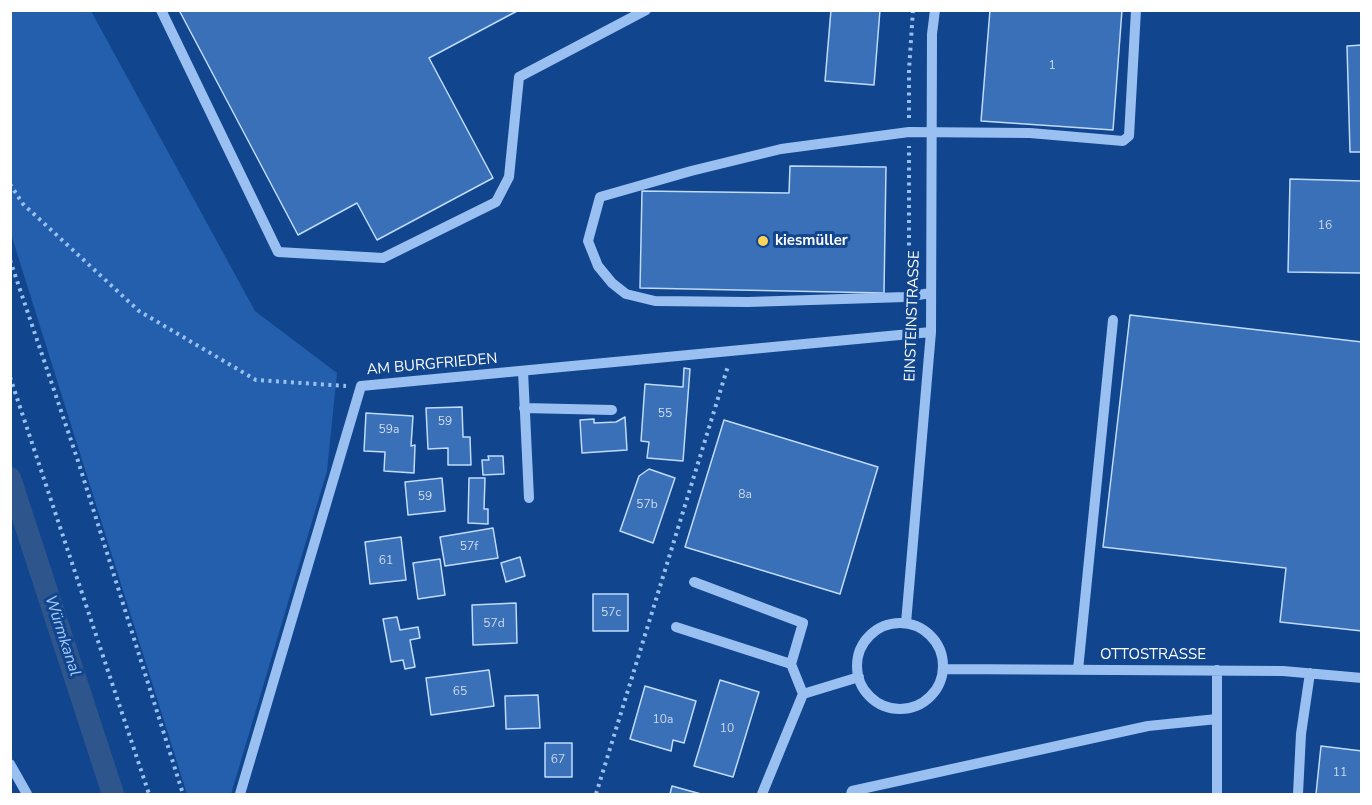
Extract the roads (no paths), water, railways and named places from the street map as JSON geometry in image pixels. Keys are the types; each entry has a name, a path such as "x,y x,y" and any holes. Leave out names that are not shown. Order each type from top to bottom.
{"street":[{"path":"161,10 278,252 383,258 496,202 509,177 519,77 646,10"},
{"name":"EINSTEINSTRASSE","path":"906,623 930,332 932,34 935,10"},
{"path":"931,293 860,299 748,302 655,301 626,294 612,283 598,266 588,241 600,197 691,171 781,149 909,132 1030,134 1123,141 1129,136 1136,10"},
{"path":"1078,670 1113,320"},
{"name":"AM BURGFRIEDEN","path":"240,795 360,387 930,332"},
{"path":"523,371 529,498"},
{"path":"524,408 612,410"},
{"path":"694,582 803,623 791,664 803,694 762,795"},
{"path":"900,622 914,624 927,631 937,641 943,655 944,669 941,682 933,694 922,704 909,709 894,709 880,705 869,696 857,670 858,656 863,642 873,632 886,625 900,622"},
{"path":"676,627 791,664"},
{"name":"OTTOSTRASSE","path":"944,669 1283,671 1362,678"},
{"path":"1217,670 1217,795"},
{"path":"1298,795 1300,734 1310,673"},
{"path":"803,694 859,677"},
{"path":"850,795 852,791 1148,726 1217,719"},
{"path":"10,764 27,795"}],"waterway":[{"name":"Würmkanal","path":"10,478 113,794"}],"place":[{"name":"kiesmüller","path":"763,241"}]}
